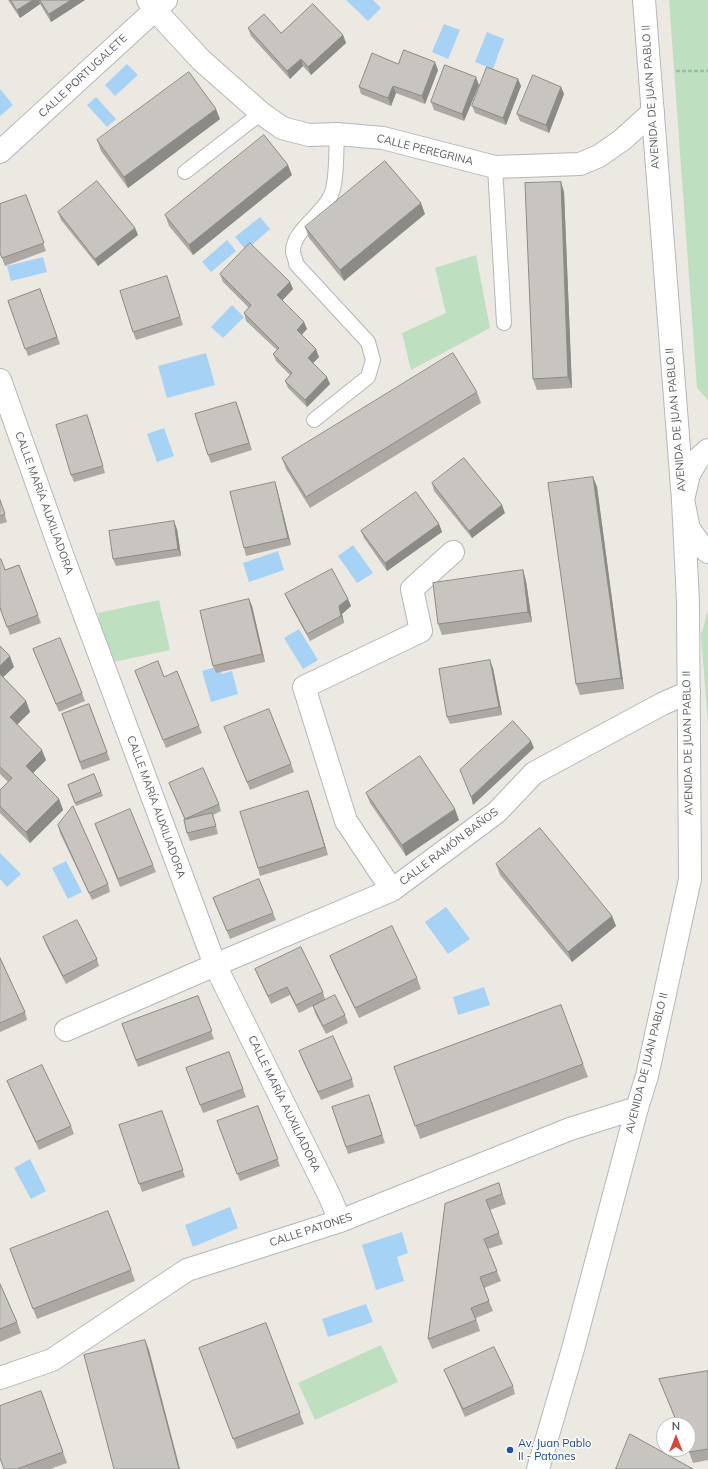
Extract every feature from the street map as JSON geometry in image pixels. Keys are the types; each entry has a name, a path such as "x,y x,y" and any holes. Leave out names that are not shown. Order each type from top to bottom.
{"street":[{"name":"AVENIDA DE JUAN PABLO II","path":"538,1469 573,1349 637,1108 647,1076 690,879 689,692 687,665 688,602 683,500 644,0"},
{"name":"CALLE PEREGRINA","path":"156,3 201,60 261,113 282,128 309,134 337,134 383,138 494,167 580,164 599,156 622,140 653,112"},
{"name":"CALLE PORTUGALETE","path":"0,152 156,3"},
{"name":"CALLE MARÍA AUXILIADORA","path":"0,380 63,557 215,965 340,1221"},
{"path":"708,450 698,458 689,474 683,500 689,529 702,547 708,552"},
{"path":"392,890 346,821 304,687 421,631 412,589 453,552"},
{"name":"CALLE RAMÓN BAÑOS","path":"66,1030 392,890 497,812 534,773 662,704 689,692"},
{"name":"CALLE PATONES","path":"0,1378 52,1360 187,1270 340,1221 570,1129 637,1108"}],"lane":[{"path":"185,172 261,113"},
{"path":"314,420 368,377 373,360 368,342 296,264 293,251 297,239 304,228 328,203 333,189 337,134"},
{"path":"494,167 504,323"}],"path":[{"path":"650,72 708,71"}],"green space":[{"path":"669,0 708,0 708,400 697,388"},
{"path":"476,255 490,328 411,370 402,333 446,313 435,268"},
{"path":"159,600 170,650 109,663 98,613"},
{"path":"708,610 708,725 701,635"},
{"path":"381,1345 398,1382 315,1420 298,1383"}],"water":[{"path":"346,0 373,0 381,8 368,21"},
{"path":"444,24 460,30 448,59 432,52"},
{"path":"487,32 504,39 493,69 475,62"},
{"path":"127,64 138,75 115,96 105,85"},
{"path":"0,89 13,105 0,116"},
{"path":"96,97 116,119 107,127 87,105"},
{"path":"260,217 270,229 246,250 235,237"},
{"path":"227,240 236,251 211,272 202,262"},
{"path":"43,257 47,272 11,281 7,266"},
{"path":"232,305 244,317 223,338 211,327"},
{"path":"206,353 215,385 167,398 158,366"},
{"path":"164,428 174,456 157,462 147,434"},
{"path":"353,545 373,573 357,583 338,556"},
{"path":"278,551 284,570 249,582 243,563"},
{"path":"299,629 318,660 303,669 284,638"},
{"path":"219,666 222,674 232,671 238,694 211,702 202,671"},
{"path":"0,853 21,874 7,887 0,879"},
{"path":"66,861 82,892 68,899 52,868"},
{"path":"446,907 470,939 448,954 425,922"},
{"path":"484,987 490,1005 458,1015 453,997"},
{"path":"30,1159 46,1191 31,1199 14,1168"},
{"path":"230,1207 238,1228 193,1247 185,1225"},
{"path":"402,1232 408,1253 397,1257 404,1281 376,1290 362,1245"},
{"path":"366,1304 373,1322 328,1337 322,1319"}],"building":[{"path":"11,0 33,0 17,10"},
{"path":"40,0 71,0 49,14"},
{"path":"313,4 343,35 308,67 301,59 287,71 248,28 264,14 281,33"},
{"path":"404,50 435,62 422,96 393,86 388,98 359,87 372,53 398,64"},
{"path":"445,65 476,77 462,114 431,102"},
{"path":"487,67 518,79 503,118 472,106"},
{"path":"189,72 216,109 124,177 97,140"},
{"path":"533,75 561,87 546,125 517,114"},
{"path":"264,135 288,165 189,245 165,215"},
{"path":"385,161 421,203 340,270 305,227"},
{"path":"97,181 135,228 95,259 58,212"},
{"path":"561,182 568,377 533,379 525,183"},
{"path":"26,195 44,243 2,258 0,253 0,204"},
{"path":"250,243 290,282 277,295 304,322 297,330 316,349 308,358 327,377 305,400 285,381 292,373 273,354 279,348 244,313 251,305 220,274"},
{"path":"167,276 180,317 133,332 120,291"},
{"path":"40,289 57,337 25,349 8,301"},
{"path":"453,353 477,392 306,497 282,458"},
{"path":"236,402 249,443 208,455 195,414"},
{"path":"87,415 103,466 71,475 56,425"},
{"path":"464,458 502,505 469,531 432,483"},
{"path":"593,477 621,678 576,684 548,483"},
{"path":"275,482 288,538 244,548 230,492"},
{"path":"416,492 439,524 385,563 361,531"},
{"path":"0,500 5,514 0,516"},
{"path":"174,521 178,549 113,559 109,531"},
{"path":"0,559 5,570 19,565 38,615 7,627 0,608"},
{"path":"332,569 348,599 339,606 341,616 307,634 285,594"},
{"path":"523,570 528,612 438,624 433,583"},
{"path":"249,599 262,654 213,666 200,611"},
{"path":"60,638 82,693 56,704 33,649"},
{"path":"0,646 10,656 0,666"},
{"path":"490,660 499,707 447,717 439,669"},
{"path":"158,661 164,677 177,671 199,726 163,740 135,671"},
{"path":"0,674 26,701 10,717 42,750 26,766 59,799 26,832 0,806 0,790 12,778 0,767"},
{"path":"89,704 107,752 80,762 62,714"},
{"path":"269,709 291,764 247,782 224,727"},
{"path":"513,721 531,741 471,797 460,770"},
{"path":"420,756 455,809 402,845 366,793"},
{"path":"203,768 219,804 185,819 169,783"},
{"path":"94,774 101,792 75,803 68,785"},
{"path":"308,791 325,847 258,868 240,812"},
{"path":"73,806 108,884 89,893 58,825"},
{"path":"130,809 153,865 118,879 95,824"},
{"path":"212,813 216,826 187,833 184,820"},
{"path":"540,828 612,916 568,952 496,864"},
{"path":"259,879 273,913 227,931 213,898"},
{"path":"77,920 97,959 63,976 43,937"},
{"path":"392,926 417,978 355,1008 330,956"},
{"path":"301,947 323,992 296,1005 287,987 268,996 255,969"},
{"path":"0,958 25,1012 0,1023"},
{"path":"335,995 345,1015 323,1026 313,1006"},
{"path":"198,996 212,1031 136,1060 122,1024"},
{"path":"561,1005 583,1064 415,1126 394,1067"},
{"path":"333,1036 352,1079 318,1092 299,1051"},
{"path":"229,1052 243,1089 200,1105 186,1068"},
{"path":"42,1065 71,1126 36,1142 7,1081"},
{"path":"369,1095 382,1135 346,1147 332,1107"},
{"path":"258,1106 278,1159 237,1174 217,1121"},
{"path":"162,1111 183,1170 139,1184 119,1125"},
{"path":"499,1183 502,1194 486,1200 499,1233 484,1239 497,1271 480,1277 489,1301 471,1308 476,1320 428,1339 445,1204"},
{"path":"108,1211 131,1270 33,1309 10,1249"},
{"path":"0,1284 17,1322 0,1329"},
{"path":"266,1323 300,1413 233,1439 199,1348"},
{"path":"145,1340 179,1469 114,1469 84,1355"},
{"path":"494,1347 513,1386 463,1409 444,1370"},
{"path":"708,1371 708,1449 696,1451 696,1417 675,1417 659,1379"},
{"path":"41,1391 63,1452 17,1469 4,1469 0,1458 0,1406"},
{"path":"630,1434 656,1448 656,1457 671,1457 693,1469 616,1469"}],"place":[{"name":"Av. Juan Pablo II - Patones","path":"510,1450"}]}
